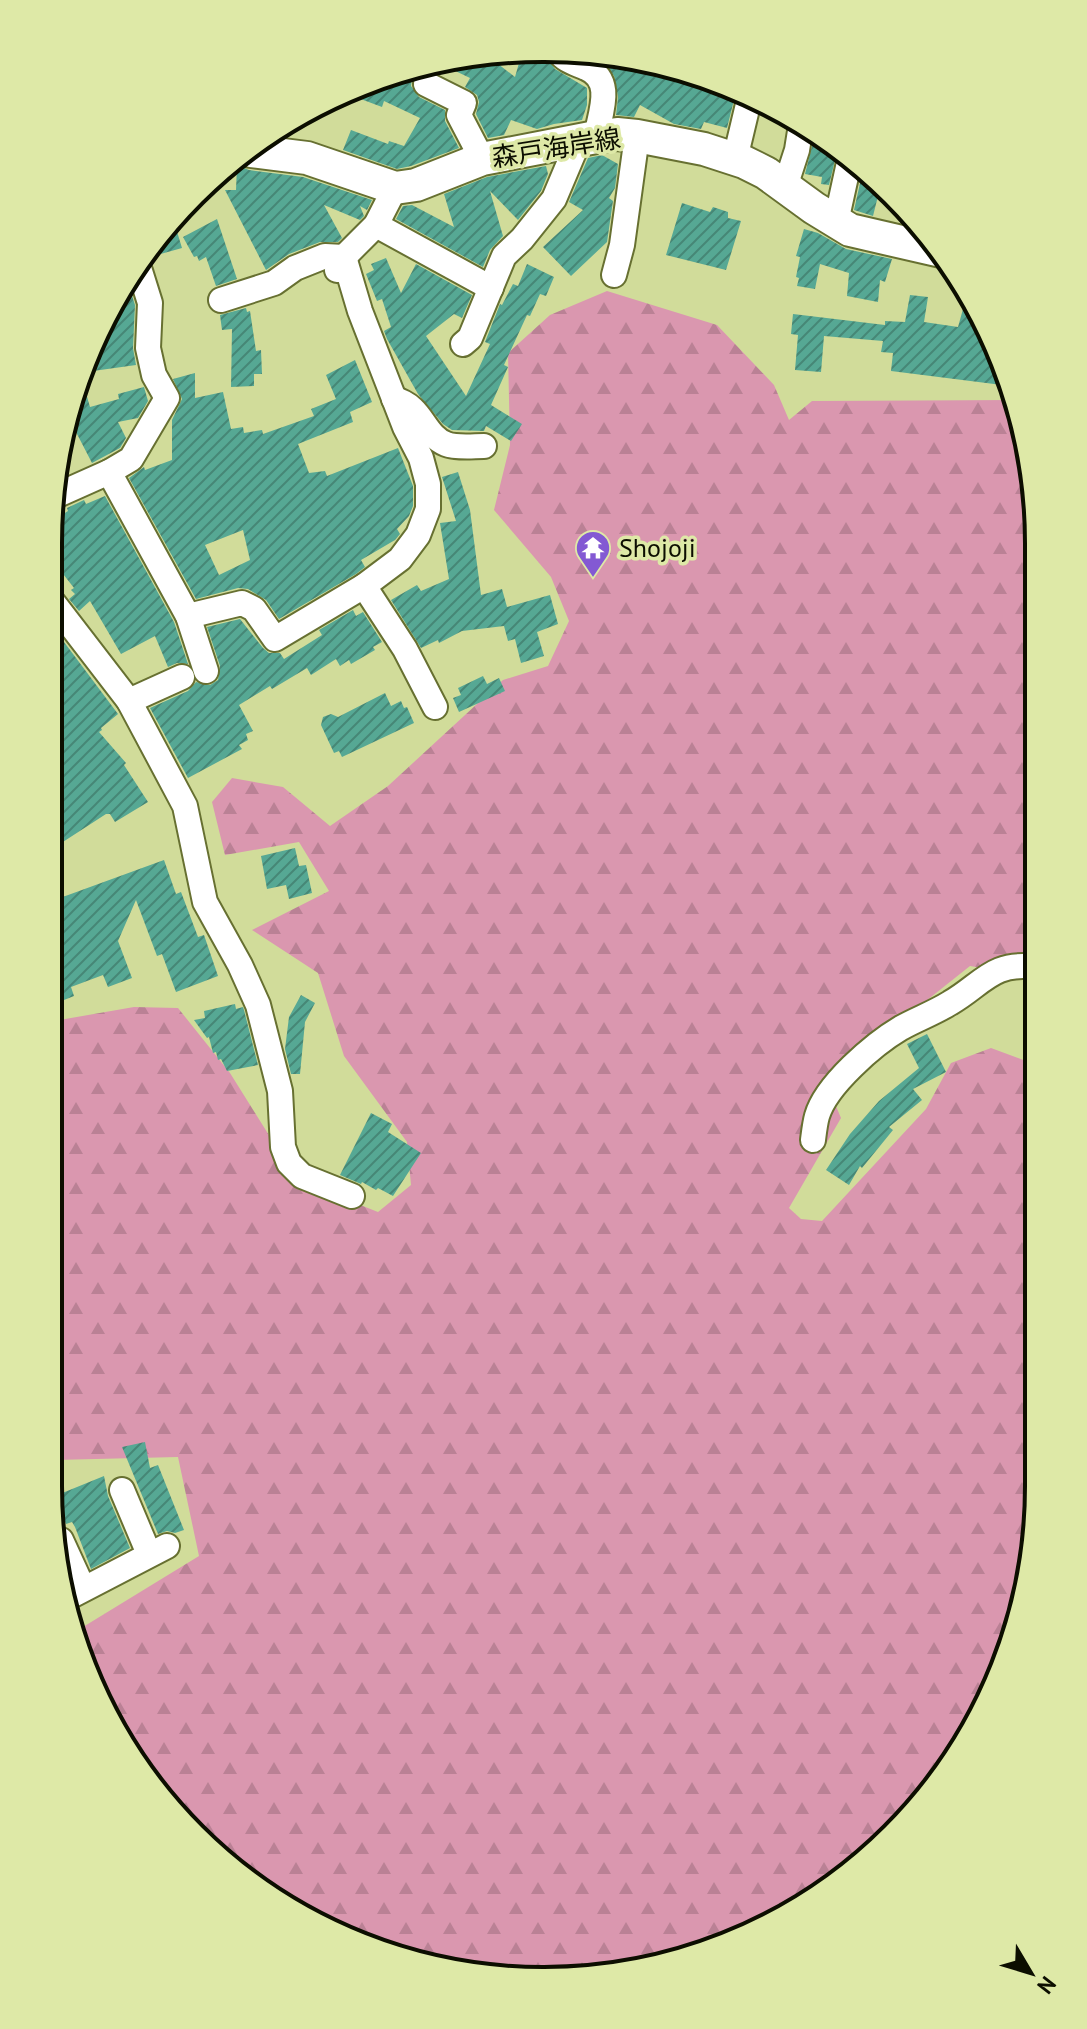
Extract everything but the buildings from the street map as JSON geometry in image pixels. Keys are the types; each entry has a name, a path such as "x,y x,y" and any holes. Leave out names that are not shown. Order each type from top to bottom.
{"main road":[{"name":"森戸海岸線","path":"395,188 416,185 482,159 617,134 637,136 704,149 735,159 766,173 836,222 868,235 923,247"},
{"path":"268,149 307,158 395,188"}],"street":[{"path":"463,344 470,338 504,256 554,199 587,139 605,89 598,65"},
{"path":"426,84 464,103 459,115 482,159"},
{"path":"735,159 747,108"},
{"path":"614,275 622,245 637,136"},
{"path":"785,187 799,136"},
{"path":"836,222 847,170"},
{"path":"395,188 376,225 344,257 334,275 351,326 381,397 408,402 446,444 484,446"},
{"path":"376,225 491,288"},
{"path":"221,300 274,283 295,268 325,256 344,257"},
{"path":"65,492 131,459 167,398 154,375 148,348 150,303 142,278"},
{"path":"188,616 242,603 254,609 275,639 364,586 400,559 418,535 428,509 428,484 421,458 405,427 396,399"},
{"path":"109,472 188,616 206,671"},
{"path":"364,586 405,649 435,707"},
{"path":"62,614 129,701 185,806 205,902 258,1005 280,1091 283,1147 289,1163 309,1180 352,1196"},
{"path":"129,701 182,677"},
{"path":"813,1140 818,1114 830,1092 859,1060 899,1029 952,1002 984,977 1016,964 1025,965"},
{"path":"75,1593 158,1550 122,1490"}],"green space":[{"path":"607,291 717,325 774,385 789,420 812,401 1003,400 1016,450 1024,512 1025,975 970,966 858,1055 827,1085 841,1118 789,1208 801,1219 822,1221 926,1109 951,1063 991,1048 1025,1061 1025,1486 1016,1579 1009,1610 988,1670 944,1753 884,1826 811,1886 728,1930 668,1951 637,1958 544,1967 481,1963 419,1951 359,1930 276,1886 226,1848 181,1803 143,1753 112,1698 84,1627 199,1556 178,1457 62,1460 62,1020 134,1007 178,1008 230,1073 297,1180 378,1212 411,1185 407,1142 344,1056 318,973 252,930 329,891 299,842 225,855 212,802 232,778 283,787 330,826 388,786 503,680 548,666 569,621 551,577 494,510 510,445 508,353 550,315"}],"place":[{"name":"Shojoji","path":"593,579"}]}
